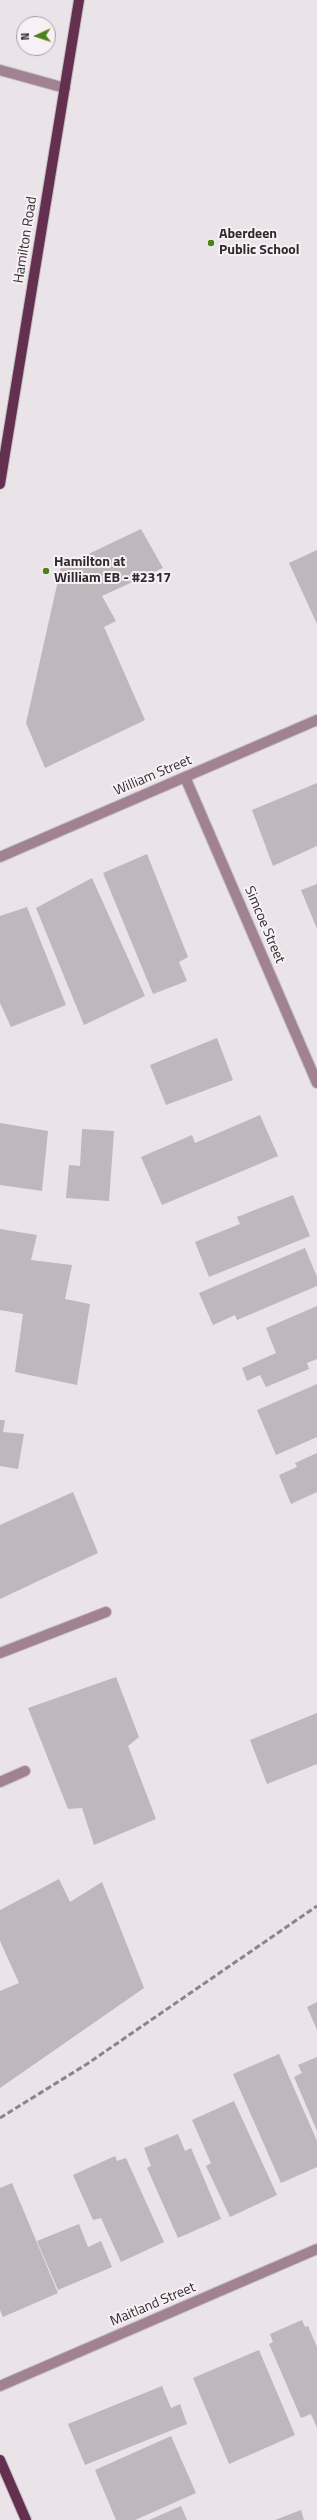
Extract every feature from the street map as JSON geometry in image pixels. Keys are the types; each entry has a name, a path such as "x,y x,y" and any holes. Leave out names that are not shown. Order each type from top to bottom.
{"main road":[{"name":"Hamilton Road","path":"0,484 79,0"},
{"path":"0,2460 26,2520"}],"street":[{"path":"0,70 65,88"},
{"name":"William Street","path":"0,858 317,720"},
{"name":"Simcoe Street","path":"185,777 317,1084"},
{"path":"0,1653 106,1612"},
{"path":"0,1782 25,1771"},
{"name":"Maitland Street","path":"0,2386 317,2249"}],"building":[{"path":"141,529 163,568 102,596 116,621 104,627 145,720 45,768 26,723 61,567"},
{"path":"317,550 317,624 289,563"},
{"path":"317,783 317,846 273,866 252,810"},
{"path":"147,854 188,957 179,962 187,981 153,994 103,873"},
{"path":"92,878 145,996 84,1025 36,908"},
{"path":"317,884 317,929 301,890"},
{"path":"27,907 66,1005 11,1027 0,1003 0,916"},
{"path":"217,1038 233,1080 166,1105 150,1065"},
{"path":"260,1115 278,1156 162,1205 141,1157 192,1135 195,1143"},
{"path":"0,1123 48,1131 42,1191 0,1185"},
{"path":"82,1129 114,1131 109,1201 66,1198 69,1165 80,1166"},
{"path":"293,1195 310,1236 209,1277 195,1242 240,1224 237,1217"},
{"path":"0,1229 37,1235 31,1260 72,1265 65,1299 90,1304 77,1385 15,1372 23,1314 0,1310"},
{"path":"305,1248 317,1277 317,1286 237,1320 235,1315 213,1325 199,1293"},
{"path":"317,1306 317,1359 307,1363 309,1369 266,1387 260,1375 247,1381 242,1368 276,1353 266,1328"},
{"path":"317,1384 317,1437 276,1455 257,1410"},
{"path":"0,1420 5,1420 3,1432 24,1434 18,1469 0,1466"},
{"path":"317,1453 317,1492 291,1504 279,1475 297,1467 295,1463"},
{"path":"73,1492 98,1553 0,1599 0,1525"},
{"path":"116,1677 139,1737 128,1746 156,1819 94,1845 82,1808 68,1809 28,1708"},
{"path":"317,1713 317,1764 267,1784 250,1740"},
{"path":"59,1879 70,1902 102,1882 144,1988 0,2088 0,1991 19,1983 0,1941 0,1910"},
{"path":"317,2002 317,2030 307,2007"},
{"path":"279,2054 317,2141 317,2167 281,2183 233,2074"},
{"path":"317,2057 317,2131 294,2077 302,2073 298,2065"},
{"path":"234,2101 277,2195 230,2217 206,2166 211,2163 192,2120"},
{"path":"178,2134 185,2151 191,2148 221,2219 178,2238 147,2168 151,2166 144,2148"},
{"path":"115,2156 117,2161 126,2158 164,2242 121,2262 101,2218 93,2220 73,2175"},
{"path":"12,2183 58,2293 3,2317 0,2310 0,2188"},
{"path":"79,2224 88,2247 101,2241 112,2267 58,2290 37,2241"},
{"path":"302,2320 305,2327 308,2326 317,2347 317,2428 311,2414 301,2418 269,2344 273,2342 270,2334"},
{"path":"259,2350 295,2435 229,2464 193,2378"},
{"path":"162,2386 171,2408 180,2404 187,2424 85,2465 68,2424"},
{"path":"171,2436 196,2493 135,2520 116,2520 95,2470"},
{"path":"181,2506 187,2520 149,2520"},
{"path":"301,2510 304,2520 275,2520"}],"railway":[{"path":"0,2118 87,2064 317,1906"}],"place":[{"name":"Aberdeen Public School","path":"211,243"},
{"name":"Hamilton at William EB - #2317","path":"46,571"}]}
